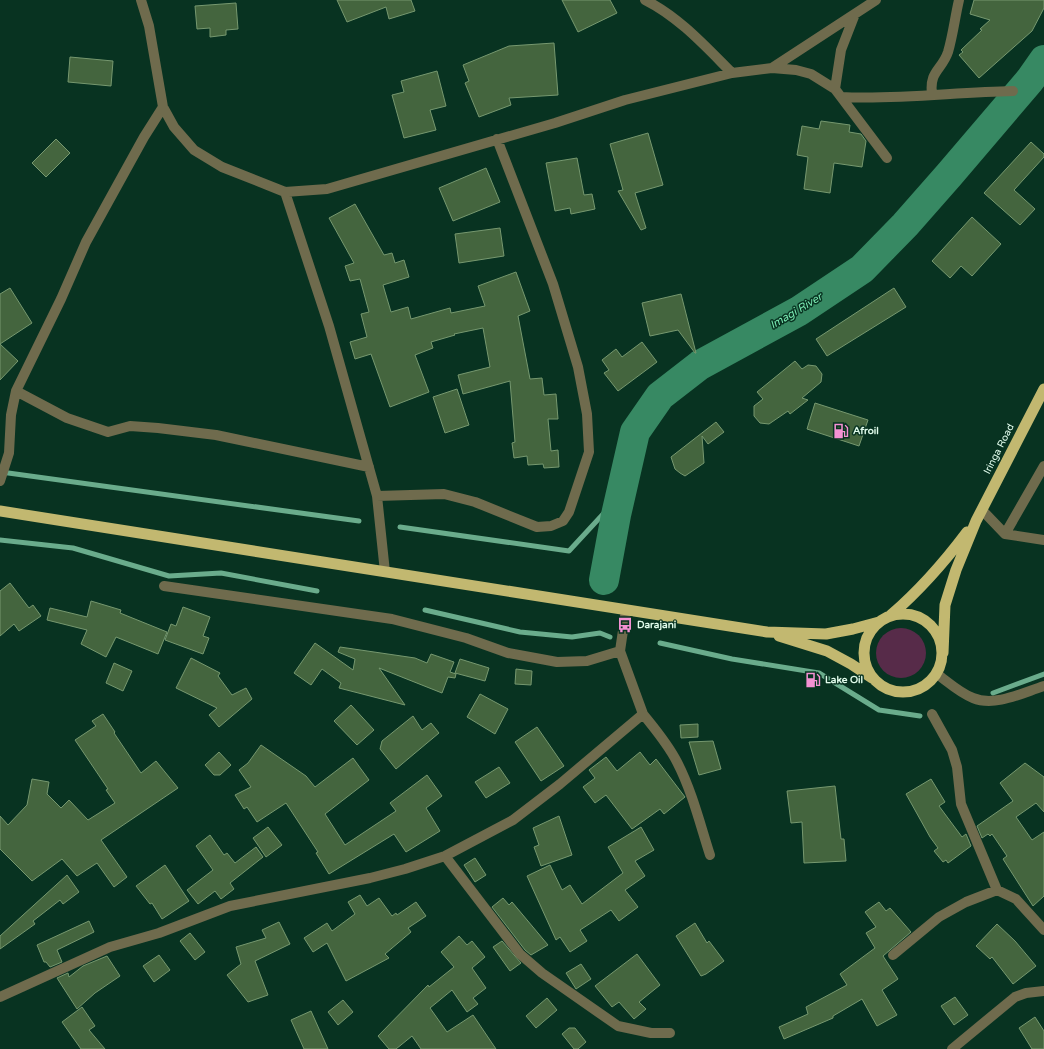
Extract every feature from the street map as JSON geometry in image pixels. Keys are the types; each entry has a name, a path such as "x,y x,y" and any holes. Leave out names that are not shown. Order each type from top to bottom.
{"highway":[{"name":"Iringa Road","path":"976,521 1044,389"},
{"path":"0,511 767,632 826,634 879,622 891,615 915,595 936,573 976,521"},
{"path":"767,632 827,651 851,664 890,690 905,692 924,686 937,674 942,661 945,605 950,585 976,521"},
{"path":"891,615 909,614 918,616 930,624 939,637 943,653"},
{"path":"874,679 864,660 864,650 866,638 879,622"}],"street":[{"path":"141,0 148,26 163,107 174,128 194,150 222,167 285,192 327,189 555,123 625,100 732,73 772,68 796,70 811,74 838,93 887,158"},
{"path":"645,0 663,9 732,73"},
{"path":"772,68 876,0"},
{"path":"932,94 932,78 944,61 948,52 959,0"},
{"path":"838,93 841,50 855,14"},
{"path":"838,93 878,99 932,94 965,94 1013,91"},
{"path":"0,481 9,453 10,415 16,391 61,299 86,242 144,137 163,107"},
{"path":"376,496 444,494 475,502 537,526 551,526 563,521 569,512 589,452 587,414 578,367 555,291 497,139"},
{"path":"285,192 329,326 369,467 376,496 386,572"},
{"path":"16,391 67,418 108,432 130,426 216,435 369,467"},
{"path":"1004,534 1044,466"},
{"path":"982,510 1004,534 1021,538 1044,540"},
{"path":"164,586 392,619 466,638 508,653 557,662 586,661 620,651"},
{"path":"626,610 620,651 642,714 664,740 678,762 691,795 710,855"},
{"path":"937,674 963,694 973,699 987,702 1005,699 1044,686"},
{"path":"0,997 110,947 159,933 230,906 378,876 445,856 513,820 560,784 642,714"},
{"path":"932,714 952,750 957,767 961,804 997,890 1016,899 1044,930"},
{"path":"445,856 520,954 542,973 618,1026 651,1033 670,1033"},
{"path":"893,956 940,917 966,902 997,890"},
{"path":"952,1049 1015,997 1026,993 1044,991"}],"shaded area":[{"path":"901,628 915,632 922,639 926,653 922,667 915,674 901,678 887,674 880,667 876,653 880,639 887,632"}],"building":[{"path":"337,0 411,0 415,11 389,19 386,7 347,22"},
{"path":"562,0 610,0 617,13 578,32"},
{"path":"974,0 1044,0 1044,8 1032,31 979,78 959,55 963,52 961,50 990,20 970,14"},
{"path":"236,3 238,29 226,30 226,35 210,37 210,28 197,29 195,6"},
{"path":"554,43 558,95 509,98 511,105 479,117 465,83 469,81 463,65 509,46"},
{"path":"70,57 113,61 111,86 68,82"},
{"path":"437,71 446,106 430,110 436,130 404,138 392,95 404,92 401,81"},
{"path":"821,121 850,125 849,132 861,134 866,141 862,167 834,163 830,193 804,189 808,157 797,155 802,126 819,129"},
{"path":"648,133 663,185 635,193 646,228 641,230 618,191 623,190 610,144"},
{"path":"56,139 70,153 46,177 32,163"},
{"path":"1031,142 1044,154 1044,157 1014,190 1035,209 1020,225 984,193"},
{"path":"577,158 584,195 592,194 595,209 571,214 570,208 555,211 546,163"},
{"path":"486,168 500,202 453,221 439,188"},
{"path":"355,204 384,255 392,253 395,263 404,260 409,277 383,285 391,312 408,307 411,319 450,308 451,313 485,306 478,286 516,272 530,311 518,316 530,379 542,378 544,395 556,394 558,419 548,419 551,451 558,450 559,467 544,468 543,464 528,465 527,456 514,458 512,443 515,442 510,381 463,394 458,375 490,367 483,328 454,334 455,335 431,342 433,348 415,355 429,392 390,407 371,354 355,359 350,342 367,337 361,314 369,312 360,279 350,281 345,266 354,263 329,218"},
{"path":"972,217 1001,244 972,276 961,266 950,278 932,261"},
{"path":"500,228 504,256 459,263 455,234"},
{"path":"10,288 32,323 0,344 0,294"},
{"path":"894,288 906,307 827,356 816,339"},
{"path":"681,294 696,353 678,330 650,336 642,303"},
{"path":"642,342 657,362 618,391 604,373 609,370 602,360 616,349 622,357"},
{"path":"0,344 18,361 0,380"},
{"path":"795,361 802,369 808,365 816,366 822,374 821,382 802,398 808,400 790,414 788,411 769,424 760,423 754,416 754,406 763,399 757,392"},
{"path":"457,389 469,425 445,433 433,397"},
{"path":"815,403 868,420 859,446 807,429"},
{"path":"716,422 724,432 708,444 702,436 704,463 685,476 680,473 675,469 671,457"},
{"path":"10,583 29,608 33,605 41,616 19,631 14,624 0,636 0,591"},
{"path":"91,601 121,610 120,613 167,632 158,654 116,637 106,657 81,644 87,630 47,620 50,608 87,617"},
{"path":"183,607 210,617 203,636 209,638 203,654 165,640 171,624 176,626"},
{"path":"315,643 353,670 355,659 338,652 340,647 415,658 427,663 431,654 454,662 450,672 456,674 455,678 448,677 442,693 379,668 405,705 339,688 341,683 322,669 311,685 294,673"},
{"path":"191,658 220,673 218,676 232,695 246,688 252,699 219,727 209,715 217,708 176,688"},
{"path":"460,659 489,668 485,681 455,673"},
{"path":"114,663 132,671 123,691 106,683"},
{"path":"516,669 532,671 531,685 515,684"},
{"path":"480,694 508,709 495,734 467,717"},
{"path":"351,705 374,730 357,745 334,721"},
{"path":"103,714 141,773 156,761 178,788 101,840 127,877 114,887 97,863 77,876 62,859 32,881 0,849 0,816 8,825 27,805 32,779 49,782 47,794 61,808 69,800 88,820 115,803 106,790 108,789 75,740 96,726 92,721"},
{"path":"413,716 422,730 431,723 439,733 396,769 380,749 382,741"},
{"path":"698,724 698,737 681,738 680,725"},
{"path":"537,727 564,766 541,781 515,742"},
{"path":"713,741 721,769 699,775 689,742"},
{"path":"261,745 306,776 315,787 353,758 369,780 325,814 345,845 396,811 390,803 427,775 442,796 426,808 440,831 406,852 394,834 329,874 316,853 318,852 286,803 257,822 247,807 244,809 235,795 251,787 239,770 248,763"},
{"path":"219,752 231,765 220,775 214,775 205,765"},
{"path":"640,752 650,765 656,759 685,797 664,814 660,809 632,829 606,795 595,803 583,787 595,778 589,770 606,757 617,771"},
{"path":"1025,763 1044,777 1044,812 1036,803 1016,817 1032,840 1044,832 1044,896 1033,906 1003,859 1007,856 992,834 990,836 988,834 982,838 977,826 1013,801 1000,783"},
{"path":"499,767 510,783 486,798 475,782"},
{"path":"931,779 945,802 939,806 962,837 966,834 971,846 948,863 946,860 943,862 934,851 938,848 930,837 906,794"},
{"path":"835,786 841,839 844,839 846,861 804,863 802,822 791,823 787,791"},
{"path":"559,816 572,855 541,866 534,847 539,845 533,828"},
{"path":"268,827 282,845 266,857 253,838"},
{"path":"641,827 654,850 635,861 645,876 625,890 638,907 619,921 611,910 580,930 587,941 570,952 560,937 556,940 527,876 550,865 562,890 570,885 582,904 623,873 608,847"},
{"path":"210,835 224,855 227,853 235,863 256,847 263,857 230,883 234,889 221,899 215,891 198,904 187,890 213,870 196,846"},
{"path":"475,858 486,875 475,882 464,865"},
{"path":"165,865 189,901 162,919 152,903 150,904 136,886"},
{"path":"67,875 79,892 63,904 60,900 33,921 35,924 0,949 0,936"},
{"path":"360,895 367,906 379,898 392,916 396,913 397,915 416,902 426,916 408,928 411,932 385,954 389,958 346,981 327,943 313,952 304,938 327,923 332,931 355,914 348,902"},
{"path":"503,898 509,905 512,902 548,945 531,955 525,950 492,907"},
{"path":"879,902 886,911 890,908 911,932 883,956 898,979 882,990 897,1015 877,1026 862,999 833,1016 833,1018 784,1039 779,1027 808,1014 806,1007 847,985 840,974 875,948 866,933 876,927 865,912"},
{"path":"89,921 94,932 57,950 62,962 50,967 46,962 44,962 37,945"},
{"path":"279,922 290,944 255,961 268,995 248,1002 227,975 241,964 236,947 266,938 262,930"},
{"path":"695,923 707,943 709,941 724,961 701,976 676,936"},
{"path":"997,924 1015,941 1036,966 1013,984 992,957 990,959 976,946"},
{"path":"190,933 205,952 195,960 180,941"},
{"path":"459,936 467,945 472,941 485,957 472,968 486,988 473,998 478,1004 467,1012 452,990 430,1008 447,1032 473,1015 496,1049 421,1049 412,1036 396,1049 389,1049 378,1036 428,985 429,987 454,967 441,952"},
{"path":"502,941 521,963 510,971 493,947"},
{"path":"637,954 660,985 639,1002 646,1009 634,1019 619,1002 612,1007 595,986"},
{"path":"159,955 170,970 154,982 143,966"},
{"path":"107,956 120,976 95,993 77,1009 57,978 68,973 69,977 83,966"},
{"path":"581,964 591,979 576,989 566,973"},
{"path":"955,997 968,1015 954,1025 941,1006"},
{"path":"547,998 557,1010 536,1028 526,1016"},
{"path":"343,1000 353,1012 338,1025 328,1012"},
{"path":"82,1007 95,1026 89,1030 105,1049 81,1049 62,1022"},
{"path":"311,1011 328,1049 304,1049 291,1020"},
{"path":"1035,1017 1044,1031 1044,1049 1032,1049 1019,1028"},
{"path":"569,1028 575,1028 586,1042 578,1049 574,1049 562,1034"}],"waterway":[{"name":"Imagi River","path":"604,580 616,515 635,432 660,396 700,365 799,311 862,269 905,225 949,175 1030,80 1044,60"},
{"path":"1,472 359,521"},
{"path":"400,527 569,551 605,512 616,515"},
{"path":"0,540 73,548 169,576 221,573 317,591"},
{"path":"425,610 520,632 572,637 600,633 610,637"},
{"path":"660,643 732,659 819,673 879,710 920,716"},
{"path":"993,693 1044,674"}],"place":[{"name":"Afroil","path":"841,431"},
{"name":"Darajani","path":"625,625"},
{"name":"Lake Oil","path":"813,680"}]}
